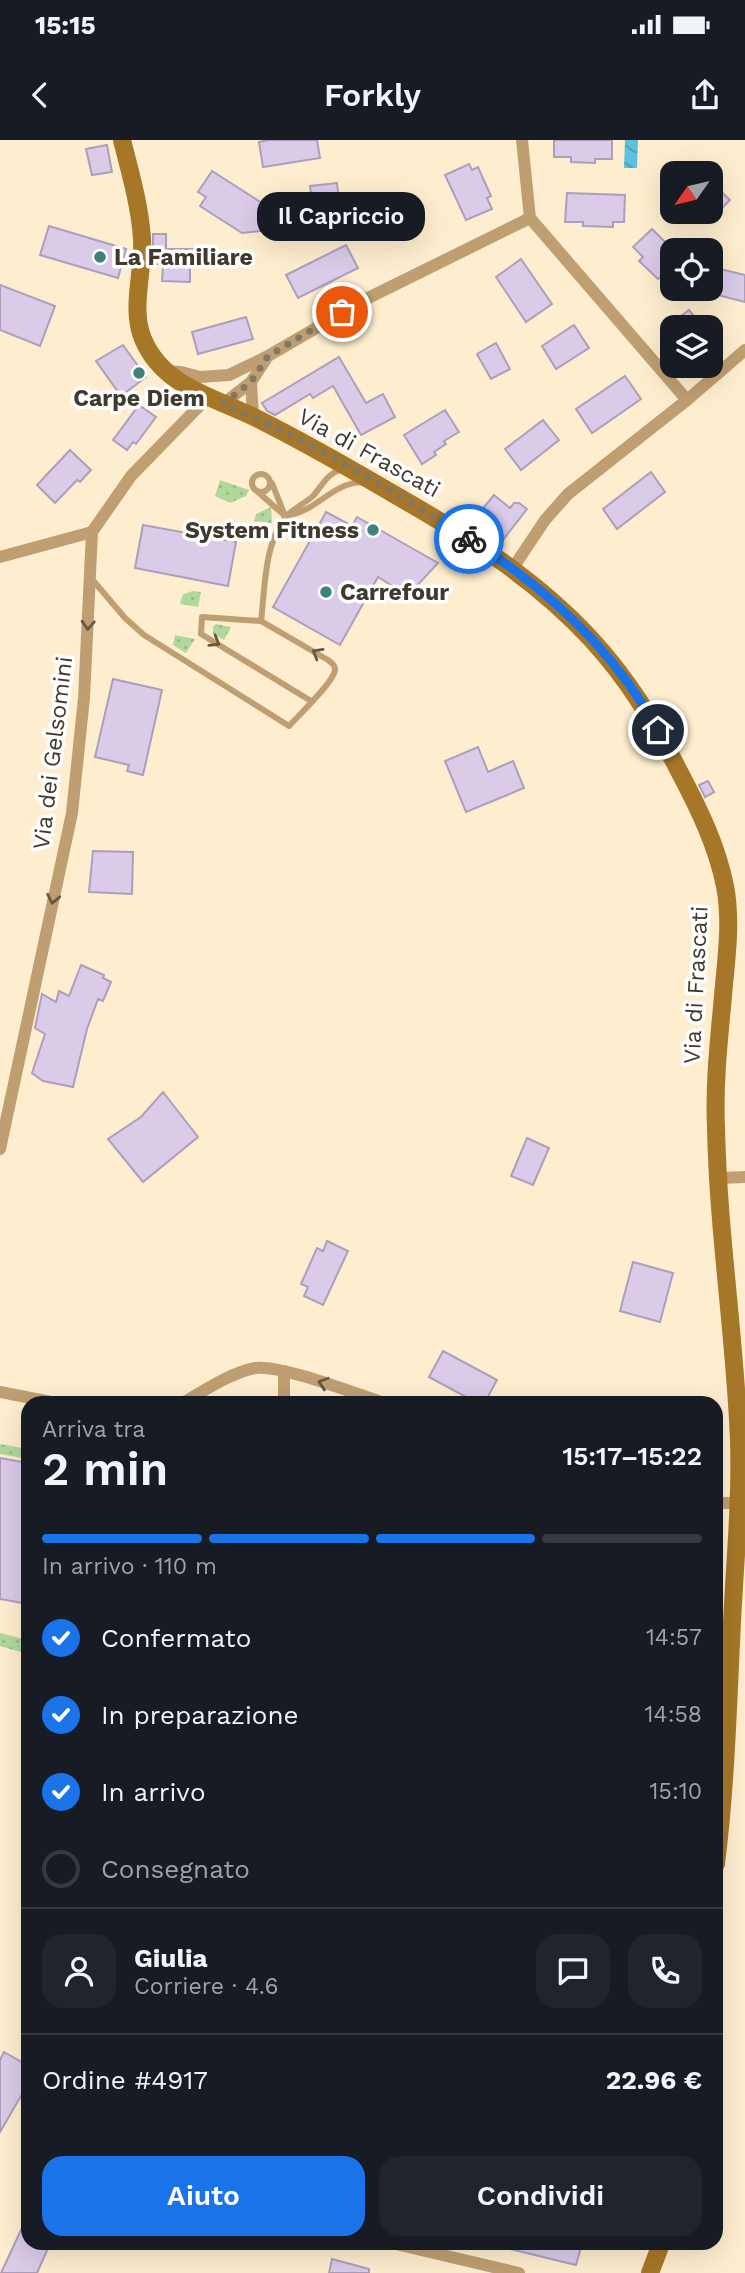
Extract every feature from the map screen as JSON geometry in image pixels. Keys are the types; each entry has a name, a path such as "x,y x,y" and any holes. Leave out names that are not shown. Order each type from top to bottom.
{"main road":[{"name":"Via di Frascati","path":"122,140 142,233 138,324 148,348 166,371 349,468 513,568 575,622 632,688 689,791 714,848 724,884 728,923 716,1073 718,1178 742,1441 723,1794"},
{"path":"650,2273 660,2250"}],"street":[{"path":"522,140 530,218 687,400"},
{"path":"0,557 92,532 131,477 205,392 229,375 268,356 389,286 530,218"},
{"path":"513,568 545,520 568,494 687,400 745,349"},
{"path":"253,416 251,382 268,356"},
{"path":"205,392 251,382"},
{"name":"Via dei Gelsomini","path":"0,1149 72,813 84,698 92,532"},
{"path":"718,1178 745,1177"},
{"path":"196,1396 234,1376 259,1367 284,1371 362,1396"},
{"path":"284,1371 285,1396"},
{"path":"0,1392 21,1396"},
{"path":"723,1503 738,1503"},
{"path":"421,2250 519,2273"}],"lane":[{"path":"261,621 269,554 285,516 313,496 327,477 349,468"},
{"path":"263,474 270,480 285,516 252,485 254,477 263,474"},
{"path":"258,492 267,491 270,480"},
{"path":"285,516 302,512 341,486 358,482 374,483"},
{"path":"90,576 125,618 144,635 289,726 311,701 333,676 334,665 261,621 202,617 201,634 311,701"}],"green space":[{"path":"220,480 249,490 246,496 230,503 215,496"},
{"path":"271,507 272,523 254,521 256,514"},
{"path":"201,592 198,607 180,604 183,594"},
{"path":"216,624 231,627 224,640 213,634"},
{"path":"175,635 195,639 186,653 173,645"},
{"path":"0,1444 21,1448 21,1458 0,1454"},
{"path":"0,1633 21,1638 21,1652 0,1646"}],"water":[{"path":"625,140 638,140 637,168 624,168"}],"building":[{"path":"317,140 320,158 263,167 259,142"},
{"path":"554,140 612,140 612,159 595,159 595,163 571,162 571,157 554,157"},
{"path":"107,145 112,172 92,175 86,149"},
{"path":"469,164 472,170 478,167 491,196 487,198 492,209 466,220 445,175"},
{"path":"212,171 273,210 260,231 242,233 200,206 206,197 198,192"},
{"path":"337,183 342,225 315,228 310,186"},
{"path":"567,193 625,195 624,222 613,222 613,227 583,226 583,222 565,222"},
{"path":"723,193 730,200 723,207"},
{"path":"49,226 126,249 118,278 40,255"},
{"path":"652,229 661,238 660,278 658,279 639,261 643,257 633,247"},
{"path":"153,234 166,234 166,249 200,249 200,266 190,266 190,282 162,281 163,264 153,264"},
{"path":"346,245 358,268 298,298 286,275"},
{"path":"521,259 552,304 526,322 496,277"},
{"path":"723,270 745,275 745,302 723,296"},
{"path":"0,285 55,306 40,346 0,330"},
{"path":"246,317 253,339 198,354 192,332"},
{"path":"574,325 589,348 556,369 542,346"},
{"path":"496,343 510,369 491,379 477,354"},
{"path":"123,345 146,377 121,396 96,361"},
{"path":"339,357 366,403 383,394 395,417 361,435 333,386 313,398 310,394 275,415 267,411 262,403"},
{"path":"625,376 641,399 592,433 576,409"},
{"path":"139,405 156,417 136,444 133,442 127,450 113,440"},
{"path":"445,410 459,432 444,441 446,444 434,452 436,455 422,464 404,435"},
{"path":"543,420 559,440 521,470 505,449"},
{"path":"70,450 91,470 55,503 37,485"},
{"path":"651,472 665,492 617,529 603,509"},
{"path":"494,495 510,508 514,503 519,503 527,509 502,541 475,518"},
{"name":"Carrefour","path":"326,512 352,526 357,517 438,563 414,589 405,582 397,589 378,577 340,645 273,607"},
{"path":"143,525 236,542 228,586 135,568"},
{"path":"113,679 162,690 143,775 127,771 129,765 95,757"},
{"path":"478,747 488,772 513,761 524,788 466,812 445,761"},
{"path":"708,781 714,792 705,797 699,785"},
{"path":"93,851 133,852 132,894 89,892"},
{"path":"81,965 104,975 103,978 111,982 103,1001 98,999 87,1029 73,1087 43,1081 32,1073 45,1034 35,1028 42,994 56,1002 59,991 69,996"},
{"path":"163,1092 198,1137 143,1182 108,1139 141,1117"},
{"path":"527,1138 549,1148 533,1185 511,1176"},
{"path":"327,1241 348,1251 323,1305 304,1296 308,1287 301,1284 317,1248 323,1251"},
{"path":"633,1262 673,1273 660,1322 620,1311"},
{"path":"443,1351 497,1380 488,1396 464,1396 429,1377"},
{"path":"0,1458 21,1462 21,1603 0,1599"},
{"path":"4,2052 21,2062 21,2096 0,2132 0,2060"},
{"path":"21,2230 21,2250 47,2250 37,2273 1,2273"},
{"path":"514,2250 580,2250 576,2265"},
{"path":"332,2259 369,2269 369,2273 329,2273"}],"way so far":[{"path":"342,312 268,356 251,382 223,404 253,416 395,494 469,539"}],"place":[{"name":"La Familiare","path":"100,257"},
{"name":"Il Capriccio","path":"342,312"},
{"name":"Carpe Diem","path":"139,373"},
{"name":"System Fitness","path":"373,530"},
{"name":"Carrefour","path":"326,592"}],"route":[{"path":"469,539 513,568 575,622 621,673 658,730"}]}
